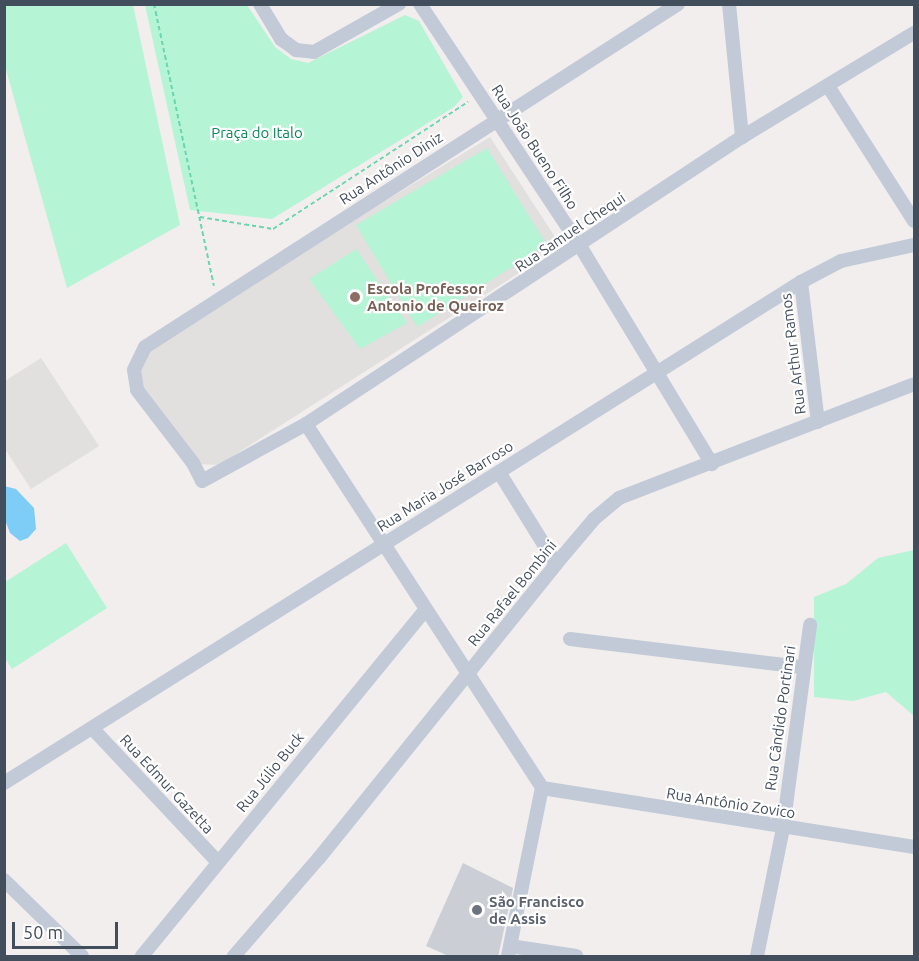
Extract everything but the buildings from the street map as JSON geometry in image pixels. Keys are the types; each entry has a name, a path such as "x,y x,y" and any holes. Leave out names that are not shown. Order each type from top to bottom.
{"street":[{"path":"260,4 281,39 296,50 314,52 399,4"},
{"name":"Rua João Bueno Filho","path":"420,4 580,246 659,371 712,464"},
{"name":"Rua Antônio Diniz","path":"134,370 145,347 678,4"},
{"path":"729,4 742,137"},
{"name":"Rua Samuel Chequi","path":"134,370 136,390 193,463 202,481 306,424 580,246 742,137 915,33"},
{"path":"828,87 915,221"},
{"name":"Rua Maria José Barroso","path":"4,783 801,282 841,261 915,245"},
{"name":"Rua Arthur Ramos","path":"801,282 818,422"},
{"name":"Rua Rafael Bombini","path":"234,957 594,519 619,498 915,384"},
{"path":"306,424 425,610 469,672 542,788 509,951 576,957"},
{"path":"499,472 556,564"},
{"name":"Rua Júlio Buck","path":"142,957 425,610"},
{"name":"Rua Cândido Portinari","path":"757,957 783,828 810,625"},
{"path":"570,639 803,667"},
{"name":"Rua Edmur Gazetta","path":"93,728 218,862"},
{"name":"Rua Antônio Zovico","path":"542,788 915,848"},
{"path":"4,880 82,957"}],"path":[{"path":"154,4 217,300"},
{"path":"200,217 273,229 481,94"}],"shaded area":[{"name":"Escola Professor Antonio de Queiroz","path":"490,137 561,246 219,465 198,464 136,385 145,347"},
{"path":"41,358 99,446 31,489 5,449 5,381"}],"green space":[{"path":"4,5 133,5 180,225 67,288 5,66"},
{"name":"Praça do Italo","path":"145,5 247,5 275,47 291,59 308,63 405,15 419,21 463,97 454,107 272,219 190,210"},
{"path":"487,148 547,245 417,327 356,225"},
{"path":"356,249 407,323 360,349 309,279"},
{"path":"66,543 107,608 12,669 5,658 5,582"},
{"path":"914,550 914,716 886,692 853,701 814,697 814,597 846,584 878,558"}],"water":[{"path":"4,486 16,489 34,508 36,529 28,538 20,541 10,533 5,520"}],"place":[{"name":"Escola Professor Antonio de Queiroz","path":"355,297"},
{"name":"São Francisco de Assis","path":"477,910"}]}
